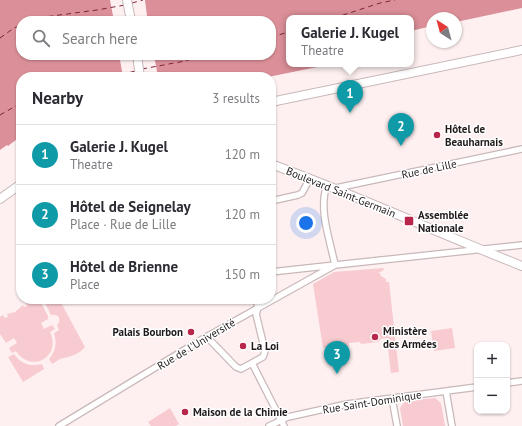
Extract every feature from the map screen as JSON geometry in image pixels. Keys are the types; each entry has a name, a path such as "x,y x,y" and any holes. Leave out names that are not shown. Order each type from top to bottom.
{"main road":[{"path":"127,0 130,16"},
{"path":"276,101 522,50"},
{"path":"138,60 139,72"},
{"name":"Boulevard Saint-Germain","path":"276,166 336,188 480,250 522,266"},
{"path":"0,199 16,188"}],"street":[{"name":"Rue de Lille","path":"336,188 522,149"},
{"path":"276,200 302,193 310,178"},
{"path":"327,185 324,192 323,204 335,265"},
{"name":"Rue de l'Université","path":"276,271 522,245"},
{"name":"Rue de l'Université","path":"276,298 335,265"},
{"path":"207,337 236,367 241,369 264,357 265,354 256,314 258,308 257,304"},
{"name":"Rue de l'Université","path":"59,426 207,337 265,304"},
{"path":"252,363 284,426"},
{"path":"510,383 522,381"},
{"name":"Rue Saint-Dominique","path":"269,426 282,420 347,404 474,387"},
{"path":"446,391 452,426"},
{"path":"392,398 397,426"}],"shaded area":[{"path":"0,0 522,0 522,8 462,21 462,12 426,12 426,27 414,30 414,15 286,15 286,67 317,67 276,75 276,72 16,72 16,140 8,146 7,145 0,150"},
{"path":"384,268 383,271 379,272 381,276 386,279 386,282 389,282 399,372 391,373 387,340 385,338 378,342 361,344 360,342 349,343 349,346 331,349 329,347 323,348 313,284 334,272"},
{"path":"26,304 42,304 48,316 48,319 41,323 44,329 52,325 55,329 50,332 53,341 52,349 43,360 37,362 22,358 16,351 12,353 9,348 17,343 14,338 6,343 0,334 0,317 3,315 5,318 8,317 7,314 15,312 23,305 24,307 27,306"},
{"path":"46,304 62,304 85,347 75,354 52,364 49,359 56,344 54,333 59,330 57,325 59,323 59,317 56,315 51,315"},
{"path":"452,328 455,348 434,351 431,331"},
{"path":"14,354 26,364 42,364 44,369 23,382 8,357"},
{"path":"435,398 441,403 445,426 403,426 400,408 405,401"},
{"path":"170,408 179,424 176,426 151,426 148,422"}],"pier":[{"path":"110,0 145,0 147,16 113,16"},
{"path":"120,60 155,60 157,72 122,72"}],"ferry route":[{"path":"132,3 143,0"},
{"path":"343,15 380,3 395,0"},
{"path":"52,16 125,5"},
{"path":"0,38 16,27"},
{"path":"276,36 286,33"},
{"path":"142,69 188,60"},
{"path":"0,115 16,106"}],"place":[{"name":"Galerie J. Kugel","path":"350,113"},
{"name":"Hôtel de Beauharnais","path":"437,135"},
{"name":"Hôtel de Seignelay","path":"401,146"},
{"name":"Assemblée Nationale","path":"409,221"},
{"name":"Palais Bourbon","path":"191,332"},
{"name":"Ministère des Armées","path":"375,337"},
{"name":"La Loi","path":"243,346"},
{"name":"Hôtel de Brienne","path":"337,374"},
{"name":"Maison de la Chimie","path":"185,412"}]}
